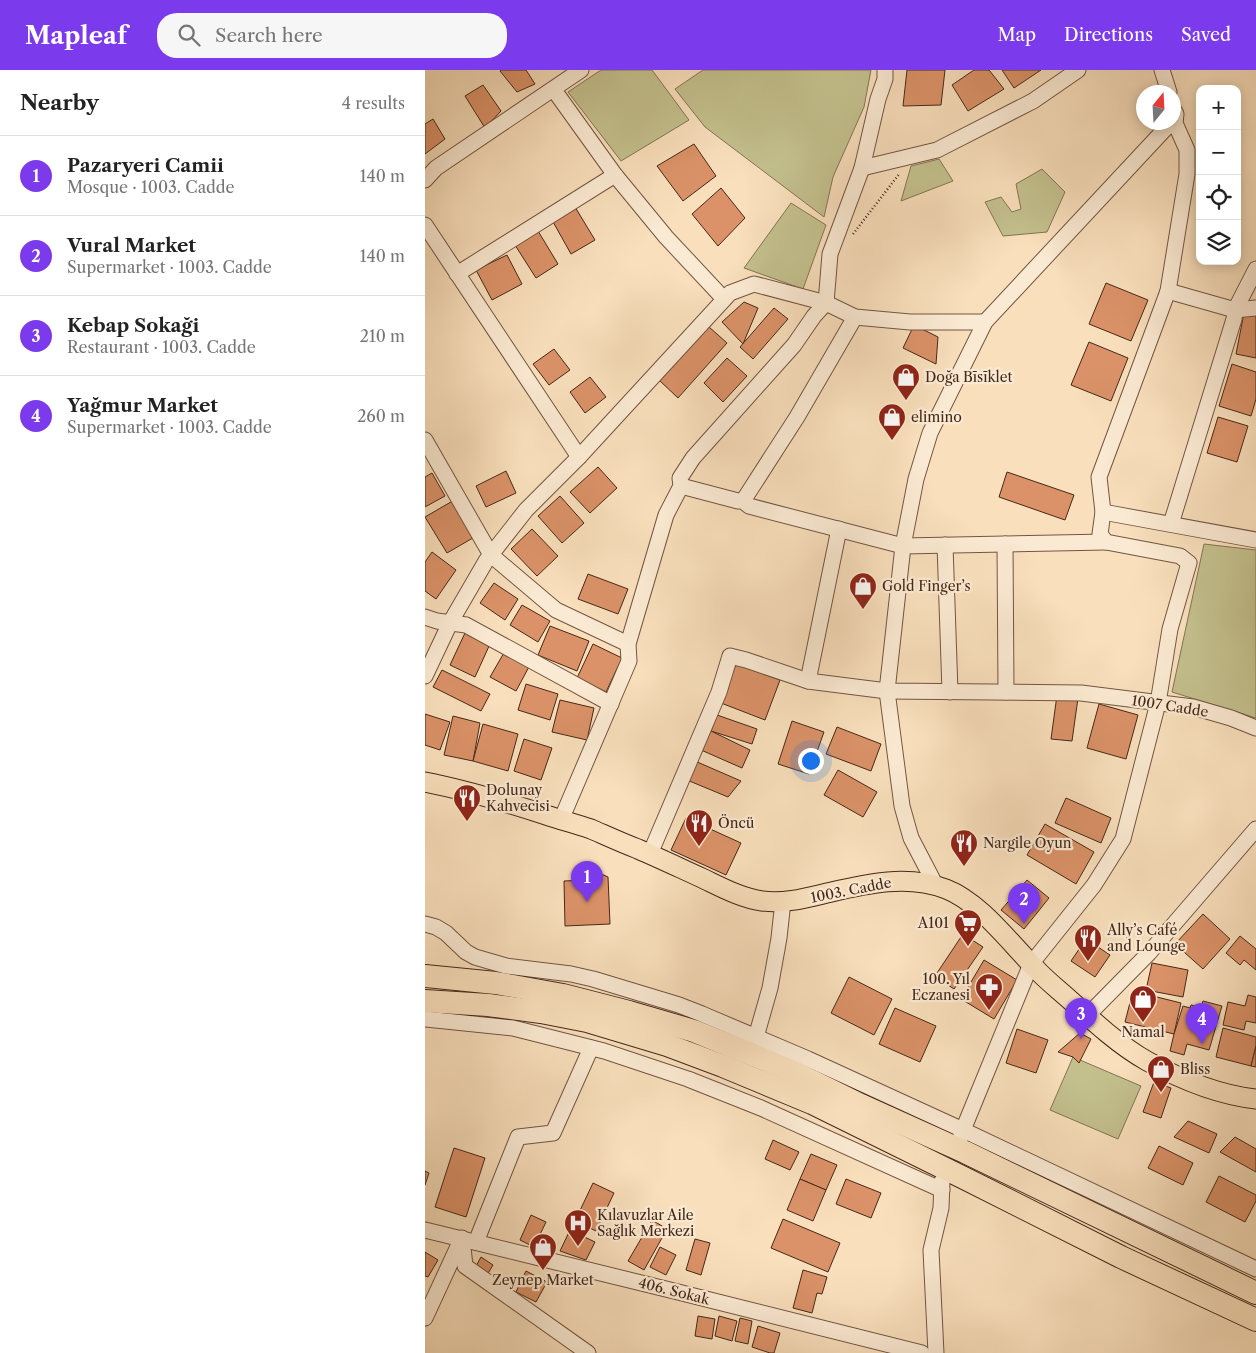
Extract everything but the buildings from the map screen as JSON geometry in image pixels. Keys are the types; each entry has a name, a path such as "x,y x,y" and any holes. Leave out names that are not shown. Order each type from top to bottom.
{"highway":[{"path":"425,976 496,983 563,995 694,1031 800,1075 861,1105 960,1139 1256,1293"},
{"path":"425,1001 488,1005 541,1012 587,1021 723,1066 812,1103 1121,1257 1256,1320"}],"main road":[{"name":"1003. Cadde","path":"425,782 509,803 589,829 650,854 722,888 763,901 803,899 878,882 901,881 927,884 946,889 965,898 986,916 1031,964 1087,1016 1139,1056 1173,1074 1203,1086 1256,1100"}],"street":[{"path":"425,180 437,168 581,70"},
{"path":"561,820 629,661 628,644 666,515 681,486 680,478 693,458 794,345 814,316 826,303 831,254 861,168 878,98 885,79 885,70"},
{"path":"861,168 937,150 1033,101 1078,70"},
{"path":"1162,70 1167,85"},
{"path":"554,90 615,175 666,237 724,299"},
{"path":"936,886 911,838 903,806 887,691 903,546 916,478 930,433 985,322 1164,130"},
{"path":"1106,542 1100,534 1103,512 1099,478 1168,291 1187,174 1187,150 1178,130"},
{"path":"457,274 615,175"},
{"path":"425,225 579,457"},
{"path":"1171,524 1234,319 1235,310 1256,269"},
{"path":"425,676 450,623 491,555 526,510 579,457 730,293 754,284 826,303 855,317 910,322 985,322"},
{"path":"1168,291 1235,310 1256,308"},
{"path":"681,486 738,501 743,500 797,417 855,317"},
{"path":"425,440 431,462 491,555 556,610 628,644"},
{"path":"743,500 749,506 903,546 1106,542 1180,556 1189,563 1170,629 1158,703 1123,839 1094,885 1031,964 960,1139"},
{"path":"1103,512 1256,540"},
{"path":"808,681 839,529"},
{"path":"1005,544 1006,692"},
{"path":"945,545 951,692"},
{"path":"425,617 437,621 466,625 611,704"},
{"name":"1007 Cadde","path":"650,854 719,692 730,656 808,681 887,691 1081,693 1193,707 1231,718 1256,728"},
{"path":"1087,1016 1149,953 1256,829"},
{"path":"755,1037 770,988 779,938 783,901"},
{"path":"425,924 436,927 446,933 475,957 506,966 571,974 593,979 679,1005 808,1059 960,1139 1256,1270"},
{"path":"425,1019 513,1028 591,1048 688,1079 761,1108 942,1190"},
{"path":"425,1318 469,1240 518,1138 553,1133 591,1048"},
{"path":"936,1353 931,1250 941,1208 942,1167"},
{"name":"406. Sokak","path":"425,1230 922,1353"},
{"path":"469,1240 465,1266 588,1353"}],"path":[{"path":"848,240 913,156"}],"shaded area":[{"path":"601,70 652,70 689,120 621,161 568,92"},
{"path":"703,70 871,70 864,107 833,177 824,217 705,127 675,89"},
{"path":"939,159 953,181 901,201 911,166"},
{"path":"1042,169 1065,192 1047,232 1003,236 985,202 1001,197 1012,212 1021,209 1016,184"},
{"path":"791,203 826,225 803,289 744,268"},
{"path":"1204,544 1256,550 1256,718 1172,692"},
{"path":"1073,1057 1141,1086 1118,1139 1050,1110"}],"place":[{"name":"Doğa Bīsīklet","path":"906,401"},
{"name":"elimino","path":"892,441"},
{"name":"Gold Finger’s","path":"863,610"},
{"name":"Dolunay Kahvecisi","path":"467,822"},
{"name":"Öncü","path":"699,847"},
{"name":"Nargile Oyun","path":"964,867"},
{"name":"Pazaryeri Camii","path":"587,902"},
{"name":"Vural Market","path":"1024,924"},
{"name":"A101","path":"968,947"},
{"name":"Ally’s Café and Lounge","path":"1088,962"},
{"name":"100. Yıl Eczanesi","path":"989,1011"},
{"name":"Namal","path":"1143,1023"},
{"name":"Kebap Sokaği","path":"1081,1039"},
{"name":"Yağmur Market","path":"1202,1044"},
{"name":"Bliss","path":"1161,1093"},
{"name":"Kılavuzlar Aile Sağlık Merkezi","path":"578,1247"},
{"name":"Zeynep Market","path":"543,1271"}]}
